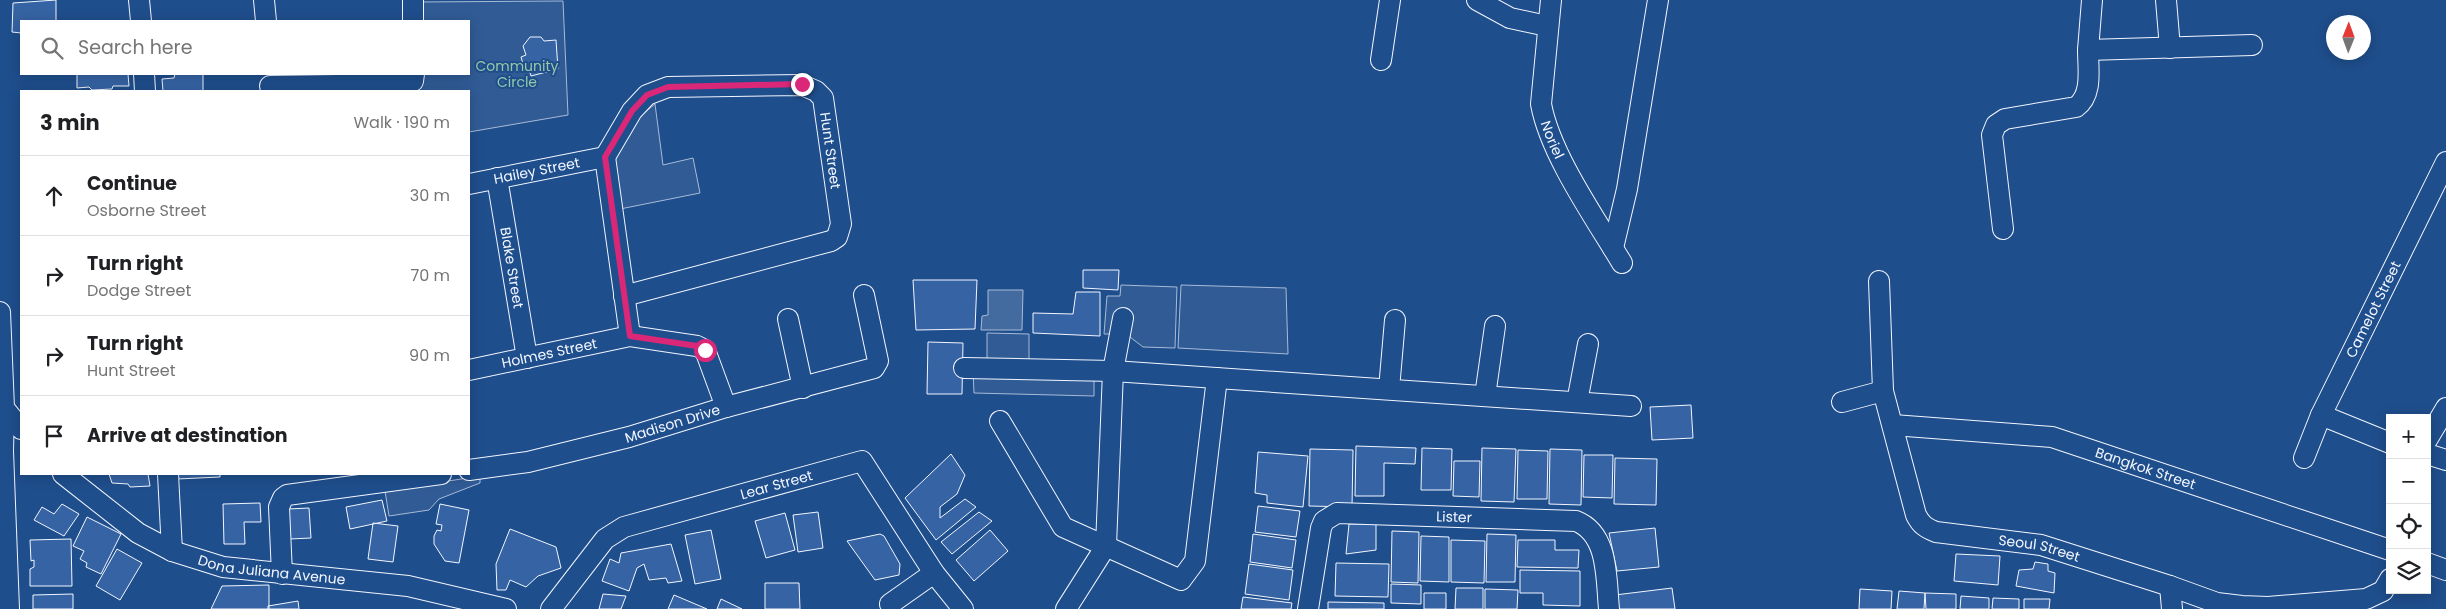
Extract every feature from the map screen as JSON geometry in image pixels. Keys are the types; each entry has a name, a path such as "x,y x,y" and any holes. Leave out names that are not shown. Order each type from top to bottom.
{"street":[{"path":"139,0 141,20"},
{"path":"264,0 266,20"},
{"path":"413,0 414,20"},
{"path":"1381,60 1390,0"},
{"path":"1477,0 1510,18 1547,26"},
{"name":"Noriel","path":"1551,0 1541,104 1544,120 1575,185 1617,256 1658,0"},
{"path":"2003,229 1992,136 1996,125 2005,118 2076,107 2082,103 2087,95 2092,0"},
{"path":"2166,0 2170,48"},
{"path":"2088,50 2252,45"},
{"path":"144,75 145,90"},
{"path":"270,84 405,84 413,81 414,75"},
{"name":"Hunt Street","path":"605,157 632,111 647,95 668,87 802,84 816,91 823,98 841,224 837,237 831,241 624,296"},
{"path":"605,157 630,336 697,346 705,350 726,407"},
{"name":"Hailey Street","path":"470,184 605,157"},
{"name":"Camelot Street","path":"2304,458 2321,415 2446,162"},
{"name":"Blake Street","path":"497,178 527,358"},
{"name":"Seoul Street","path":"1879,281 1883,391 1916,515 1920,524 1927,529 1936,532 2041,544 2217,603 2268,607 2366,599 2384,591 2386,587"},
{"name":"Madison Drive","path":"470,470 528,462 629,437 726,407 874,368 878,361 864,295"},
{"path":"0,312 9,609"},
{"path":"1066,609 1106,546 1113,371 1123,318"},
{"path":"788,319 803,388"},
{"path":"1389,389 1395,320"},
{"path":"1485,396 1495,326"},
{"name":"Holmes Street","path":"470,370 630,336"},
{"path":"1577,402 1588,344"},
{"path":"964,368 1113,371 1631,406"},
{"path":"1000,421 1063,528 1180,580 1195,561 1218,378"},
{"path":"1842,402 1883,391"},
{"path":"4,408 20,428"},
{"path":"2431,433 2446,408"},
{"path":"2321,415 2386,441"},
{"name":"Bangkok Street","path":"1893,424 2052,437 2387,549"},
{"path":"2431,455 2446,460"},
{"name":"Lear Street","path":"551,609 605,539 624,527 862,461 934,572 963,609"},
{"name":"Dona Juliana Avenue","path":"64,475 138,533 172,551 223,567 408,586 506,609"},
{"path":"168,475 172,551"},
{"path":"282,574 280,507 283,498 287,495 434,475"},
{"name":"Lister","path":"1308,609 1321,528 1324,521 1337,513 1576,521 1586,525 1594,532 1602,549 1610,609"},
{"path":"2431,564 2446,570"},
{"path":"890,604 934,572"},
{"path":"2170,586 2172,609"}],"shaded area":[{"name":"Community Circle","path":"563,1 568,115 470,132 470,90 413,90 417,75 470,75 470,20 417,20 418,2"},
{"path":"655,104 663,165 693,158 700,193 620,209 613,159 639,117"},
{"path":"1121,285 1177,287 1175,348 1143,347 1126,334 1104,334 1107,296 1120,296"},
{"path":"1181,285 1286,288 1288,354 1178,348"},
{"path":"988,290 1023,290 1022,330 981,330 982,316 988,315"},
{"path":"987,333 1029,334 1029,360 987,359"},
{"path":"973,371 1094,375 1094,396 974,393"},
{"path":"480,476 480,483 439,499 429,510 389,516 385,491"}],"building":[{"path":"56,0 56,20 20,20 20,33 12,32 13,3"},
{"path":"530,37 541,37 544,41 556,40 558,69 531,76 529,69 525,71 521,57 526,55 523,46"},
{"path":"77,75 128,75 129,86 113,86 112,89 92,90 89,87 77,88"},
{"path":"175,75 203,75 203,90 163,90 162,79 174,78"},
{"path":"1083,270 1119,270 1118,290 1083,288"},
{"path":"913,280 977,280 975,329 916,330"},
{"path":"1076,292 1100,292 1100,336 1033,333 1033,313 1073,314"},
{"path":"928,342 963,343 962,394 927,394"},
{"path":"1691,405 1693,438 1652,440 1650,407"},
{"path":"1356,446 1416,448 1415,464 1384,463 1384,496 1355,496"},
{"path":"1422,448 1452,449 1451,490 1421,490"},
{"path":"1482,448 1516,449 1514,502 1481,501"},
{"path":"1310,449 1353,450 1352,507 1309,506"},
{"path":"1550,449 1582,450 1581,505 1549,504"},
{"path":"1518,450 1548,451 1547,499 1517,499"},
{"path":"1258,452 1308,456 1303,507 1267,503 1267,495 1255,493"},
{"path":"951,454 965,475 957,494 940,507 940,518 965,499 976,507 936,540 905,498"},
{"path":"1584,455 1613,455 1612,498 1583,497"},
{"path":"1615,458 1657,459 1656,505 1614,504"},
{"path":"1454,461 1480,461 1479,497 1453,496"},
{"path":"109,475 148,475 150,486 130,487 128,484 112,483"},
{"path":"177,475 220,475 220,477 177,479"},
{"path":"382,500 387,521 350,529 346,507"},
{"path":"260,503 261,522 244,522 245,544 224,544 223,504"},
{"path":"62,504 79,514 64,536 34,520 42,507 54,514"},
{"path":"440,504 469,510 459,563 445,561 434,544 434,536 437,530 441,531 442,525 436,524"},
{"path":"1258,506 1300,511 1296,537 1255,532"},
{"path":"309,508 311,538 290,539 288,509"},
{"path":"818,512 823,548 798,552 793,515"},
{"path":"979,512 992,521 952,554 941,542"},
{"path":"785,513 795,550 766,558 755,521"},
{"path":"87,517 121,534 101,574 86,567 87,563 80,559 84,551 73,546"},
{"path":"373,523 398,526 393,562 368,559"},
{"path":"1349,524 1376,524 1376,550 1346,554"},
{"path":"1655,528 1659,567 1617,571 1609,533"},
{"path":"510,529 556,547 561,568 538,576 526,587 510,580 506,590 497,590 496,564"},
{"path":"711,530 721,579 695,584 685,535"},
{"path":"990,530 1008,551 974,581 956,560"},
{"path":"1392,531 1419,532 1418,583 1391,582"},
{"path":"880,534 884,536 900,564 899,575 875,580 847,541"},
{"path":"1253,534 1296,540 1292,568 1250,562"},
{"path":"1487,534 1516,535 1515,582 1486,582"},
{"path":"1421,536 1449,537 1449,582 1420,581"},
{"path":"71,539 72,586 30,586 30,569 34,567 34,560 31,561 30,540"},
{"path":"1451,540 1485,541 1484,583 1451,582"},
{"path":"1518,540 1555,540 1555,550 1579,550 1578,568 1517,567"},
{"path":"671,544 682,581 668,583 666,578 649,580 644,564 637,568 629,591 602,581 610,559 619,563 621,553"},
{"path":"117,549 142,563 120,600 96,586"},
{"path":"1956,554 2000,556 1998,585 1954,581"},
{"path":"2035,562 2048,564 2048,571 2055,573 2054,593 2016,586 2019,570 2033,569"},
{"path":"1336,563 1389,564 1388,597 1335,596"},
{"path":"1249,564 1293,570 1289,600 1245,594"},
{"path":"1520,570 1580,571 1580,606 1543,605 1543,593 1520,593"},
{"path":"765,583 799,583 800,609 765,609"},
{"path":"1391,584 1421,585 1421,604 1391,603"},
{"path":"269,585 269,609 211,609 222,586"},
{"path":"1456,588 1483,588 1483,609 1455,609"},
{"path":"1672,588 1675,609 1617,609 1615,595"},
{"path":"1485,589 1518,590 1517,609 1485,609"},
{"path":"1860,589 1892,591 1891,609 1859,609"},
{"path":"1899,591 1925,593 1924,609 1897,609"},
{"path":"1424,593 1446,593 1446,609 1424,609"},
{"path":"1925,593 1956,594 1956,609 1926,609"},
{"path":"73,594 73,609 33,609 33,595"},
{"path":"603,594 626,596 621,609 599,609"},
{"path":"674,595 707,609 668,609"},
{"path":"1961,596 1989,598 1989,609 1960,609"},
{"path":"1243,597 1292,603 1291,609 1241,609"},
{"path":"1993,598 2019,599 2019,609 1992,609"},
{"path":"721,599 742,609 717,609"},
{"path":"2024,599 2050,599 2049,609 2024,609"},
{"path":"298,601 299,609 268,609 268,606"},
{"path":"1328,602 1384,603 1384,609 1328,609"}],"route":[{"path":"705,350 697,346 630,336 605,157 632,111 647,95 668,87 802,84"}]}
